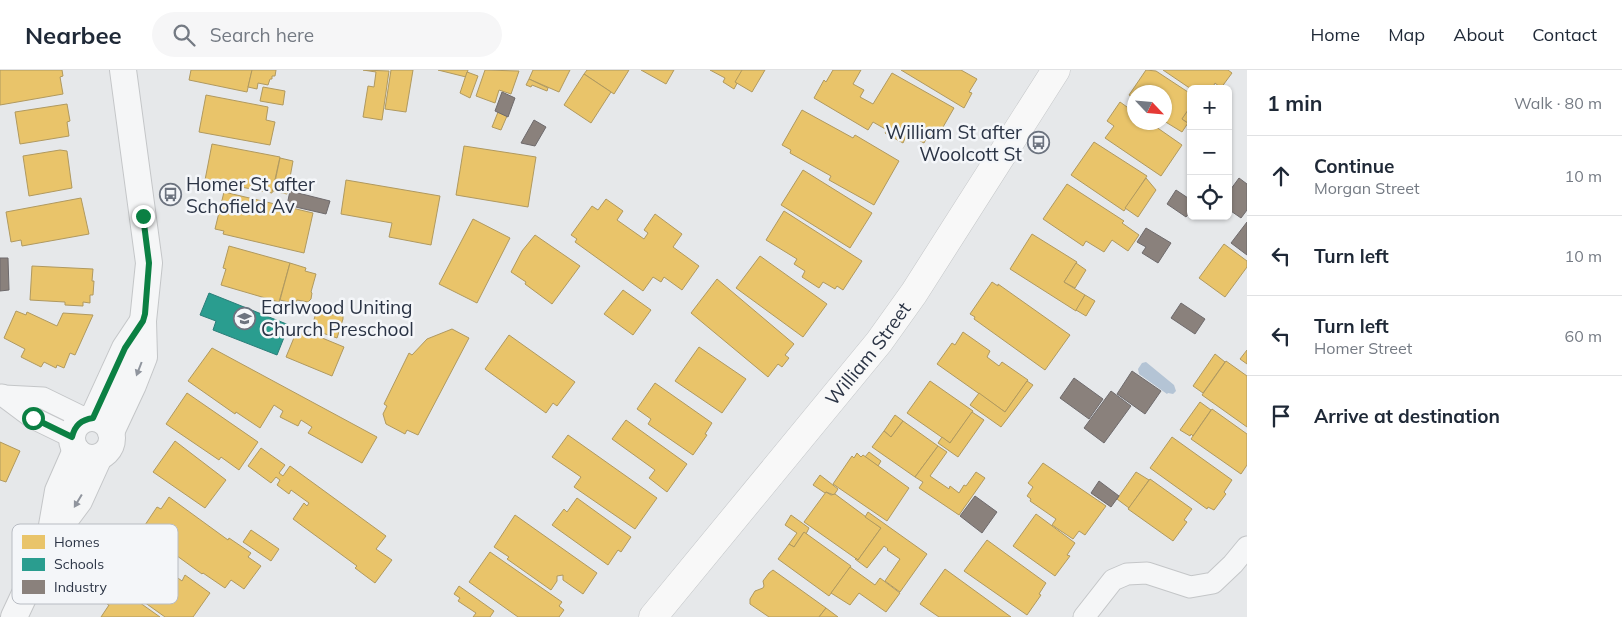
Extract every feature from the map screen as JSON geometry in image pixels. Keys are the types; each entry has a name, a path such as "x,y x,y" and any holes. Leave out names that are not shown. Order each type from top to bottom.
{"main road":[{"name":"William Street","path":"653,617 879,342 914,293 1056,70"}],"street":[{"path":"62,524 79,500 89,436 133,385 144,356 143,321 149,263 123,70"},
{"path":"2,395 33,418 89,436"},
{"path":"1084,617 1113,580 1127,574 1147,572 1165,580 1190,587 1213,583 1247,547"},
{"path":"14,617 20,604"}],"water":[{"path":"1146,362 1174,385 1176,391 1173,394 1167,394 1139,374 1138,369 1142,363"}],"building: Homes":[{"path":"0,70 62,70 63,76 60,77 63,94 0,105"},
{"path":"191,70 252,70 247,92 189,80"},
{"path":"252,70 276,70 275,76 272,76 268,85 258,83 257,89 248,87"},
{"path":"363,70 389,71 382,120 363,117 368,86 374,87 376,72"},
{"path":"391,70 413,70 406,112 385,109"},
{"path":"438,70 468,70 466,77"},
{"path":"485,70 519,71 511,94 499,90 495,103 476,96"},
{"path":"533,70 570,70 559,92 529,79"},
{"path":"587,70 629,70 614,94 584,74"},
{"path":"641,70 674,70 666,84"},
{"path":"710,70 744,70 734,89 723,82 725,78"},
{"path":"742,70 765,70 752,92 735,82"},
{"path":"833,70 861,70 853,84 864,90 860,97 873,104 892,73 954,108 935,141 927,137 924,143 907,134 903,143 885,133 887,130 873,122 868,130 814,98 824,80 826,82"},
{"path":"901,70 961,70 977,79 969,92 972,93 964,108"},
{"path":"1146,70 1156,71 1187,91 1187,112 1182,119 1187,124 1182,132 1172,126 1172,85 1136,85"},
{"path":"1163,70 1228,70 1232,73 1223,85 1215,83 1214,85 1187,86"},
{"path":"467,72 478,76 470,98 460,93"},
{"path":"584,74 611,92 591,123 564,105"},
{"path":"529,79 548,88 547,91 532,85 531,87 526,85"},
{"path":"263,87 285,91 283,105 260,101"},
{"path":"206,95 268,107 266,120 275,122 270,145 199,132"},
{"path":"1120,102 1127,107 1127,130 1160,130 1182,145 1161,176 1105,138 1114,126 1107,121"},
{"path":"67,104 70,121 67,122 69,136 20,144 15,112"},
{"path":"802,110 853,138 855,135 899,161 874,205 829,180 831,176 790,153 791,150 782,145"},
{"path":"498,112 507,116 501,130 492,127"},
{"path":"1187,112 1187,122 1182,119"},
{"path":"1094,142 1147,176 1124,211 1071,175"},
{"path":"212,144 280,157 272,193 205,180"},
{"path":"464,146 536,157 528,207 456,195"},
{"path":"60,150 67,151 72,188 29,196 23,156"},
{"path":"280,158 293,161 287,194 273,191"},
{"path":"803,170 872,213 850,248 781,205"},
{"path":"1146,178 1156,190 1138,217 1125,208"},
{"path":"346,180 440,196 431,245 389,237 392,223 341,214"},
{"path":"1067,184 1124,221 1122,223 1139,235 1128,251 1112,240 1104,252 1086,241 1083,246 1043,219"},
{"path":"224,192 313,213 304,253 223,234 224,231 215,229"},
{"path":"81,198 89,234 22,246 21,240 11,242 6,212"},
{"path":"606,199 623,211 617,220 644,239 648,233 644,230 655,214 682,234 673,247 699,266 682,290 664,277 661,282 653,277 643,291 575,242 577,239 571,235 592,206 598,210"},
{"path":"784,211 862,261 843,290 837,286 835,289 823,282 819,288 802,277 805,271 794,264 797,259 766,240"},
{"path":"473,219 510,238 477,303 439,284"},
{"path":"1032,234 1077,262 1064,282 1085,295 1076,311 1010,269"},
{"path":"535,235 580,266 552,304 511,272 522,251"},
{"path":"1224,244 1247,261 1247,267 1225,297 1199,278"},
{"path":"229,246 290,263 279,302 221,285 226,269 223,268"},
{"path":"760,256 827,304 803,337 736,288"},
{"path":"290,263 306,268 305,271 316,274 311,299 308,302 297,300 296,304 280,300"},
{"path":"1076,263 1086,270 1075,288 1064,282"},
{"path":"32,266 93,269 93,295 90,295 90,303 83,302 83,306 65,305 65,302 30,300"},
{"path":"717,279 794,344 785,355 789,358 782,367 778,364 768,377 691,313"},
{"path":"992,282 998,286 998,284 1070,335 1045,370 974,319 975,317 970,314"},
{"path":"623,290 651,310 633,335 604,314"},
{"path":"1085,295 1095,301 1086,316 1076,310"},
{"path":"335,309 343,312 343,319 337,338 311,329 317,310 333,315"},
{"path":"16,311 26,315 27,312 57,326 63,313 93,315 75,355 70,353 64,368 57,365 56,368 44,362 41,367 21,357 25,349 4,338"},
{"path":"298,328 344,347 332,376 286,357"},
{"path":"452,329 469,338 418,435 407,430 405,434 386,424 383,414 387,406 384,404 409,353 412,355 427,339"},
{"path":"963,332 990,351 987,357 999,366 1002,362 1028,380 1005,412 937,364 952,343 955,345"},
{"path":"509,335 575,382 557,406 553,403 546,413 485,369"},
{"path":"699,347 746,379 722,413 675,381"},
{"path":"212,348 377,437 362,463 308,433 312,427 301,420 298,426 280,417 283,411 274,405 260,428 236,412 235,414 188,381"},
{"path":"1247,350 1247,364 1240,359"},
{"path":"1215,354 1225,362 1203,393 1193,386"},
{"path":"1226,361 1247,376 1247,427 1202,395"},
{"path":"930,381 973,411 950,443 907,413"},
{"path":"1027,381 1033,385 1001,427 970,405 979,393 1005,412"},
{"path":"655,383 712,423 705,434 707,435 693,455 648,424 651,419 637,409"},
{"path":"187,393 258,442 239,470 221,457 219,460 166,424"},
{"path":"1200,402 1211,410 1193,436 1191,434 1190,436 1180,430"},
{"path":"1212,409 1247,434 1247,465 1241,474 1191,439"},
{"path":"972,412 984,420 958,457 938,443 942,437 950,443"},
{"path":"895,415 903,421 891,437 884,431"},
{"path":"626,420 687,464 667,492 649,478 655,470 612,439"},
{"path":"903,421 938,446 915,477 872,447 884,431 891,437"},
{"path":"568,435 657,498 635,529 574,487 581,477 552,457"},
{"path":"1172,437 1232,480 1224,492 1226,494 1214,510 1208,507 1207,509 1150,468"},
{"path":"175,441 226,480 205,508 153,472"},
{"path":"0,442 20,451 6,482 0,480"},
{"path":"938,446 947,452 930,476 949,489 950,486 959,493 976,472 985,478 959,515 919,488 923,482 915,477"},
{"path":"261,448 285,465 279,473 283,476 290,466 386,536 376,549 392,560 375,583 355,568 357,566 293,519 304,503 307,506 309,503 291,490 289,494 277,485 280,480 276,477 271,483 248,466"},
{"path":"869,452 881,461 878,466 865,457"},
{"path":"857,453 861,457 863,455 909,488 887,521 833,484 852,456 854,458"},
{"path":"1043,463 1106,506 1085,535 1079,531 1073,539 1052,525 1056,519 1030,501 1031,499 1027,496 1033,487 1028,483"},
{"path":"1136,472 1149,480 1129,508 1117,499"},
{"path":"820,475 838,489 834,495 825,493 813,485"},
{"path":"1150,479 1192,509 1184,520 1187,522 1173,541 1128,509"},
{"path":"826,492 831,495 835,494 881,528 858,560 804,522"},
{"path":"169,497 228,540 229,538 251,553 248,557 261,566 244,589 231,580 225,588 178,557 178,524 146,524 157,507 161,509"},
{"path":"577,498 631,537 621,552 618,550 608,565 552,525 564,509 567,512"},
{"path":"868,512 927,554 900,592 885,581 900,559 884,546 867,568 855,559 858,560 881,528 865,517"},
{"path":"1036,514 1075,543 1067,555 1070,556 1055,576 1013,546"},
{"path":"515,515 597,573 583,594 563,580 563,575 557,576 557,581 551,590 507,559 509,557 494,547"},
{"path":"791,515 809,528 794,547 789,544 797,533 785,525"},
{"path":"251,530 279,549 271,561 243,542"},
{"path":"804,532 851,566 829,596 778,559 789,544 794,547"},
{"path":"987,540 1046,583 1039,594 1041,595 1027,615 964,571"},
{"path":"490,552 562,602 559,606 564,610 559,617 518,617 469,582"},
{"path":"850,567 875,585 880,578 900,593 886,612 859,593 850,605 831,593"},
{"path":"945,569 1011,617 939,617 920,604"},
{"path":"773,570 826,608 819,617 769,617 750,604 750,599 755,591 763,588 763,581"},
{"path":"185,575 210,593 193,617 165,617 147,604 178,604 178,578 182,581"},
{"path":"459,586 494,611 490,617 473,617 476,613 458,601 460,598 454,594"},
{"path":"107,604 142,604 160,617 101,617 109,605"},
{"path":"826,608 838,617 819,617"}],"building: Schools":[{"path":"209,293 289,325 277,355 213,330 216,321 200,315"}],"building: Industry":[{"path":"502,92 515,98 508,117 495,111"},
{"path":"534,120 546,127 535,146 521,143"},
{"path":"1239,178 1247,184 1247,210 1241,218 1232,212 1232,188"},
{"path":"1176,190 1187,197 1187,216 1186,217 1167,204"},
{"path":"290,191 330,201 326,214 287,205"},
{"path":"1247,222 1247,255 1231,243"},
{"path":"1146,228 1171,243 1158,263 1142,253 1146,247 1137,242"},
{"path":"0,258 8,258 9,290 0,291"},
{"path":"1181,303 1205,319 1195,334 1171,318"},
{"path":"1132,371 1161,391 1145,414 1117,394"},
{"path":"1074,378 1103,399 1089,419 1060,398"},
{"path":"1111,391 1131,406 1104,443 1084,428"},
{"path":"1099,481 1119,496 1111,507 1091,493"},
{"path":"975,496 997,512 982,533 960,516"}],"place":[{"name":"William St after Woolcott St","path":"1038,143"},
{"name":"Homer St after Schofield Av","path":"170,195"},
{"name":"Earlwood Uniting Church Preschool","path":"245,318"}],"route":[{"path":"33,418 72,437 76,426 80,422 93,418 125,348 143,321 145,314 149,263 143,216"}]}
